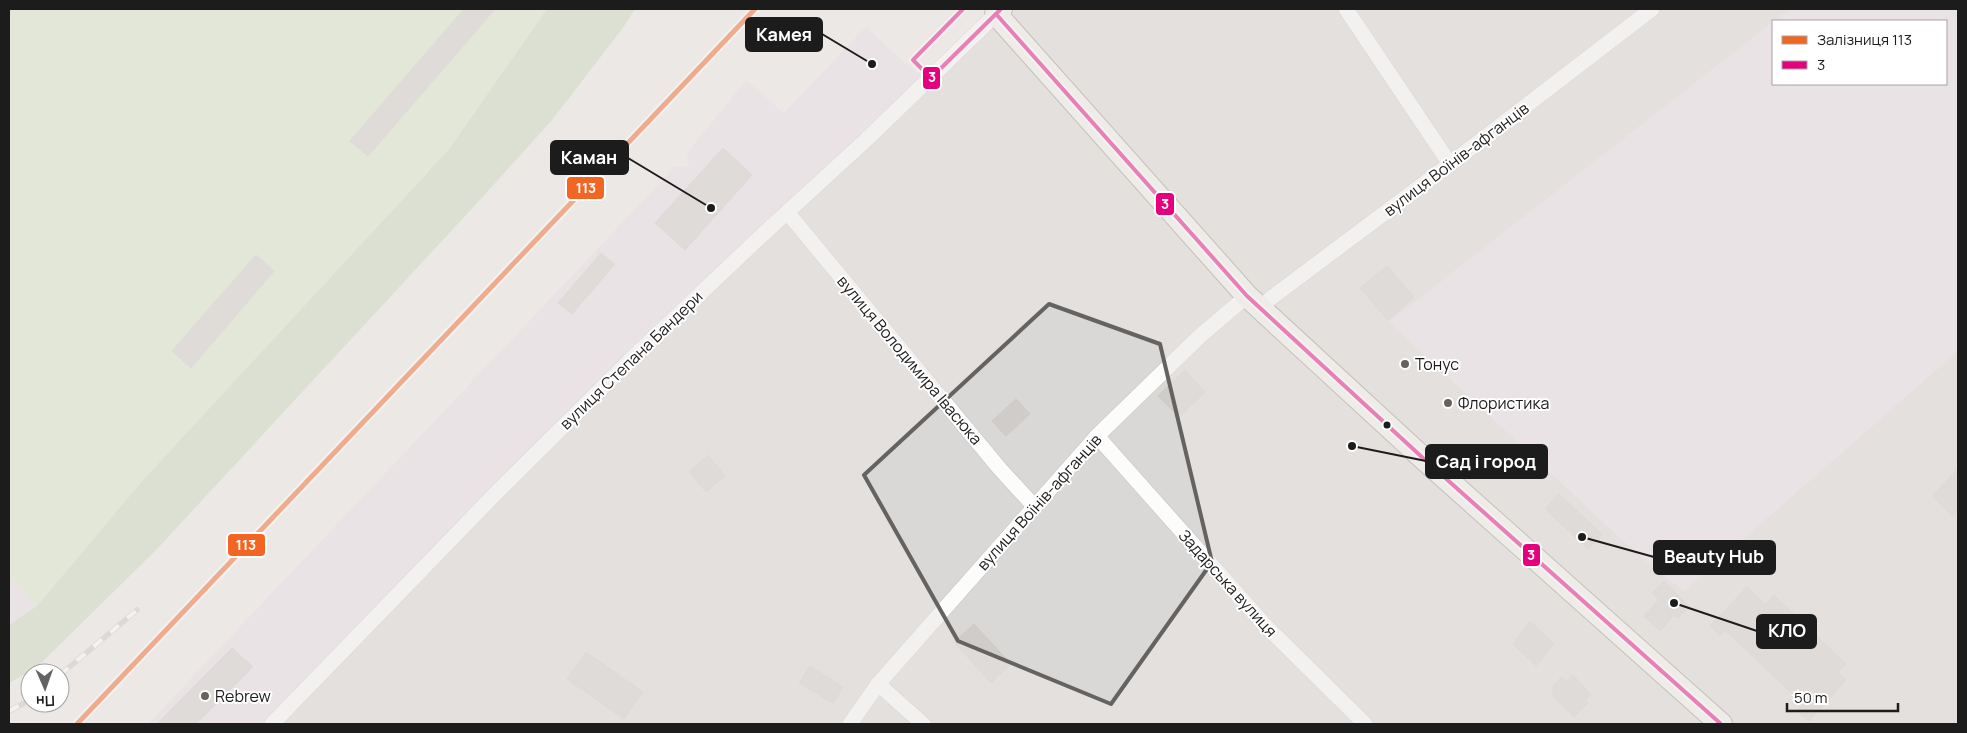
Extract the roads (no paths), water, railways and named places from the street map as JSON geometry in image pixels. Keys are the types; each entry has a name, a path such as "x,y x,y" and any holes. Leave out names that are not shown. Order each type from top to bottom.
{"street":[{"path":"1346,9 1450,164"},
{"name":"вулиця Воїнів-афганців","path":"850,724 878,684 1097,436 1195,341 1254,302 1271,298 1652,9"},
{"path":"998,11 1254,302 1424,459 1721,724"},
{"name":"вулиця Степана Бандери","path":"272,724 560,429 686,306 867,139 998,11"},
{"name":"вулиця Володимира Івасюка","path":"787,212 994,462 1034,506"},
{"name":"Задарська вулиця","path":"1097,436 1264,624 1365,724"},
{"path":"878,684 923,724"}],"railway":[{"path":"70,667 137,610"},
{"path":"9,711 20,705"}],"rail line":[{"name":"113","path":"77,724 755,9"}],"place":[{"name":"Камея","path":"872,64"},
{"name":"Каман","path":"711,208"},
{"name":"Тонус","path":"1405,364"},
{"name":"Флористика","path":"1448,403"},
{"name":"Сад і город","path":"1352,446"},
{"name":"Beauty Hub","path":"1582,537"},
{"name":"КЛО","path":"1674,603"},
{"name":"Rebrew","path":"205,696"}]}
